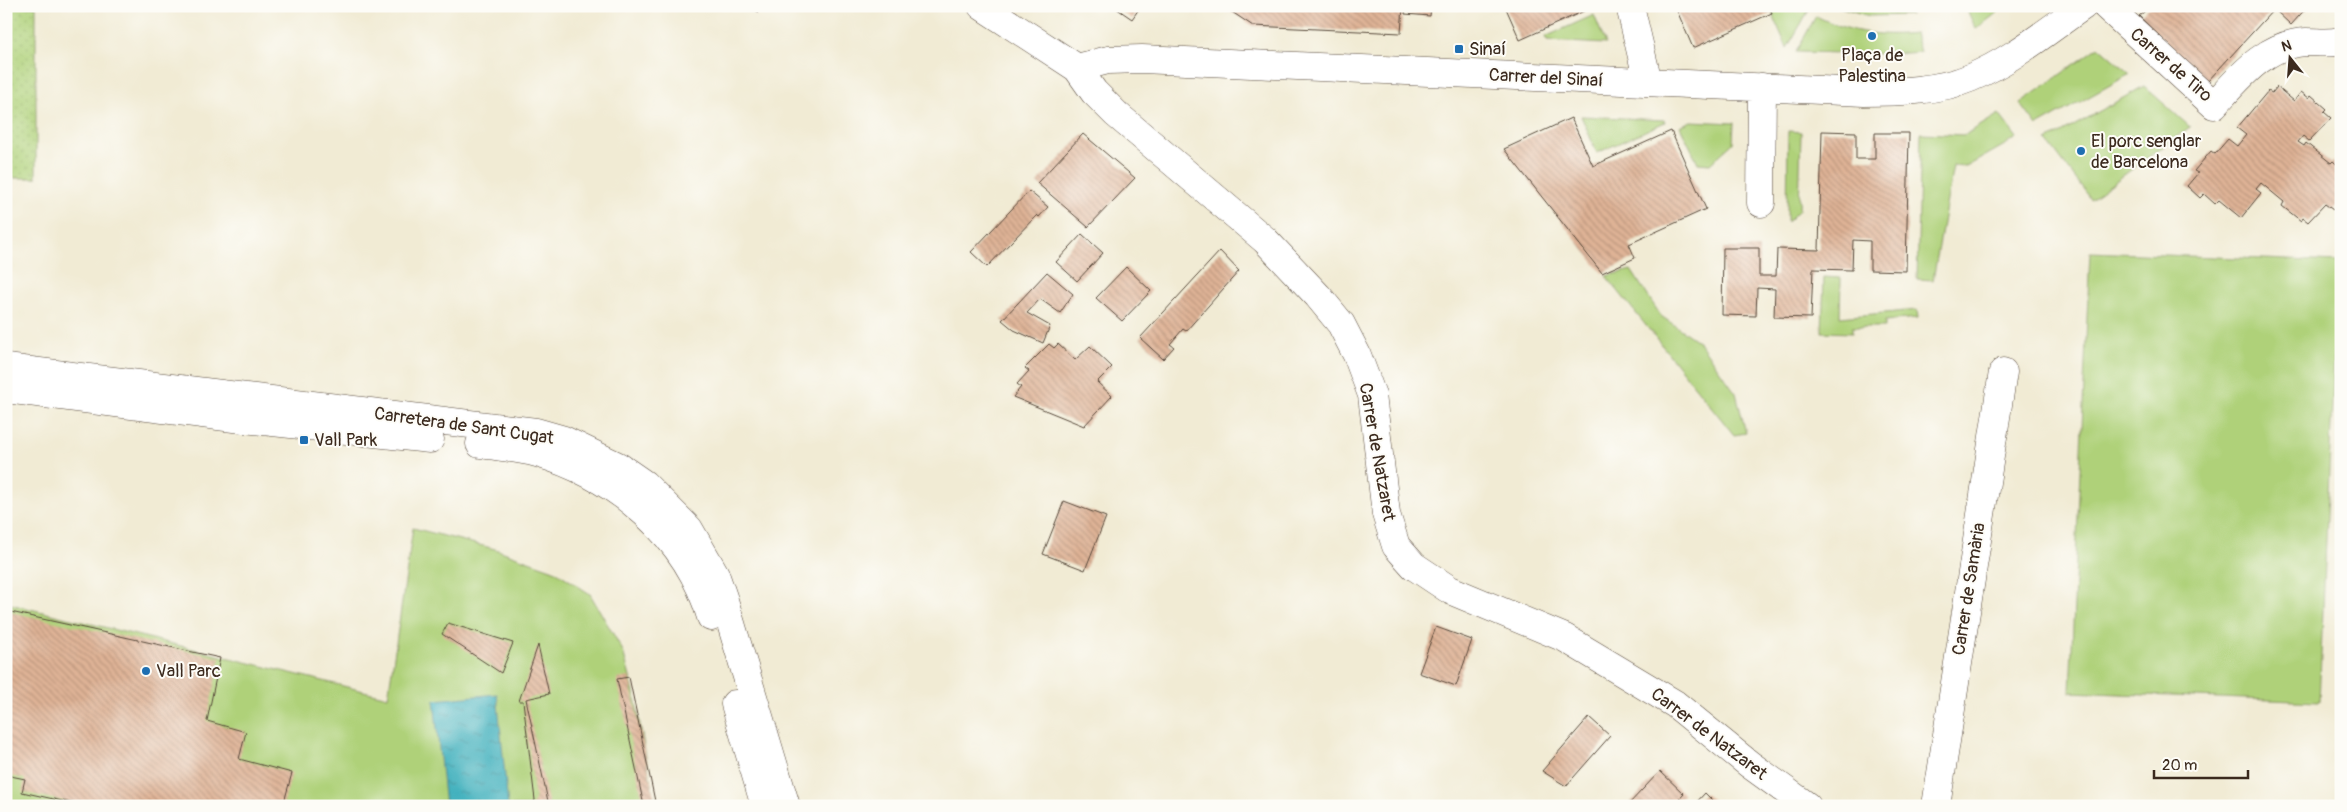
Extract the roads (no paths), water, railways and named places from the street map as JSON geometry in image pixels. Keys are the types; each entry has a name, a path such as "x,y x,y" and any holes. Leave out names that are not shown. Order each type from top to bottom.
{"street":[{"name":"Carrer de Natzaret","path":"982,6 1077,68 1094,92 1116,114 1265,240 1318,296 1341,324 1357,355 1372,395 1389,522 1396,546 1414,566 1450,590 1565,638 1675,704 1749,764 1807,806"},
{"path":"1630,6 1648,82"},
{"name":"Carrer del Sinaí","path":"1077,68 1108,60 1142,59 1864,92 1914,91 1968,79 2009,57 2083,6"},
{"name":"Carrer de Tiro","path":"2106,6 2214,105 2245,71 2276,50 2306,42 2320,44 2341,41"},
{"path":"1761,204 1762,87"},
{"name":"Carretera de Sant Cugat","path":"6,368 536,432 564,440 618,466 644,484 679,518 690,530 711,566 723,597 786,806"},
{"name":"Carrer de Samària","path":"1936,806 2003,372"},
{"name":"Carretera de Sant Cugat","path":"6,389 234,418 503,447 535,453 589,474 614,489 651,518 676,547 690,568 710,613 765,806"}],"water":[{"path":"497,694 508,806 445,806 434,700"}],"place":[{"name":"Plaça de Palestina","path":"1872,36"},
{"name":"Sinaí","path":"1459,49"},
{"name":"El porc senglar de Barcelona","path":"2081,151"},
{"name":"Vall Park","path":"304,440"},
{"name":"Vall Parc","path":"146,671"}]}
